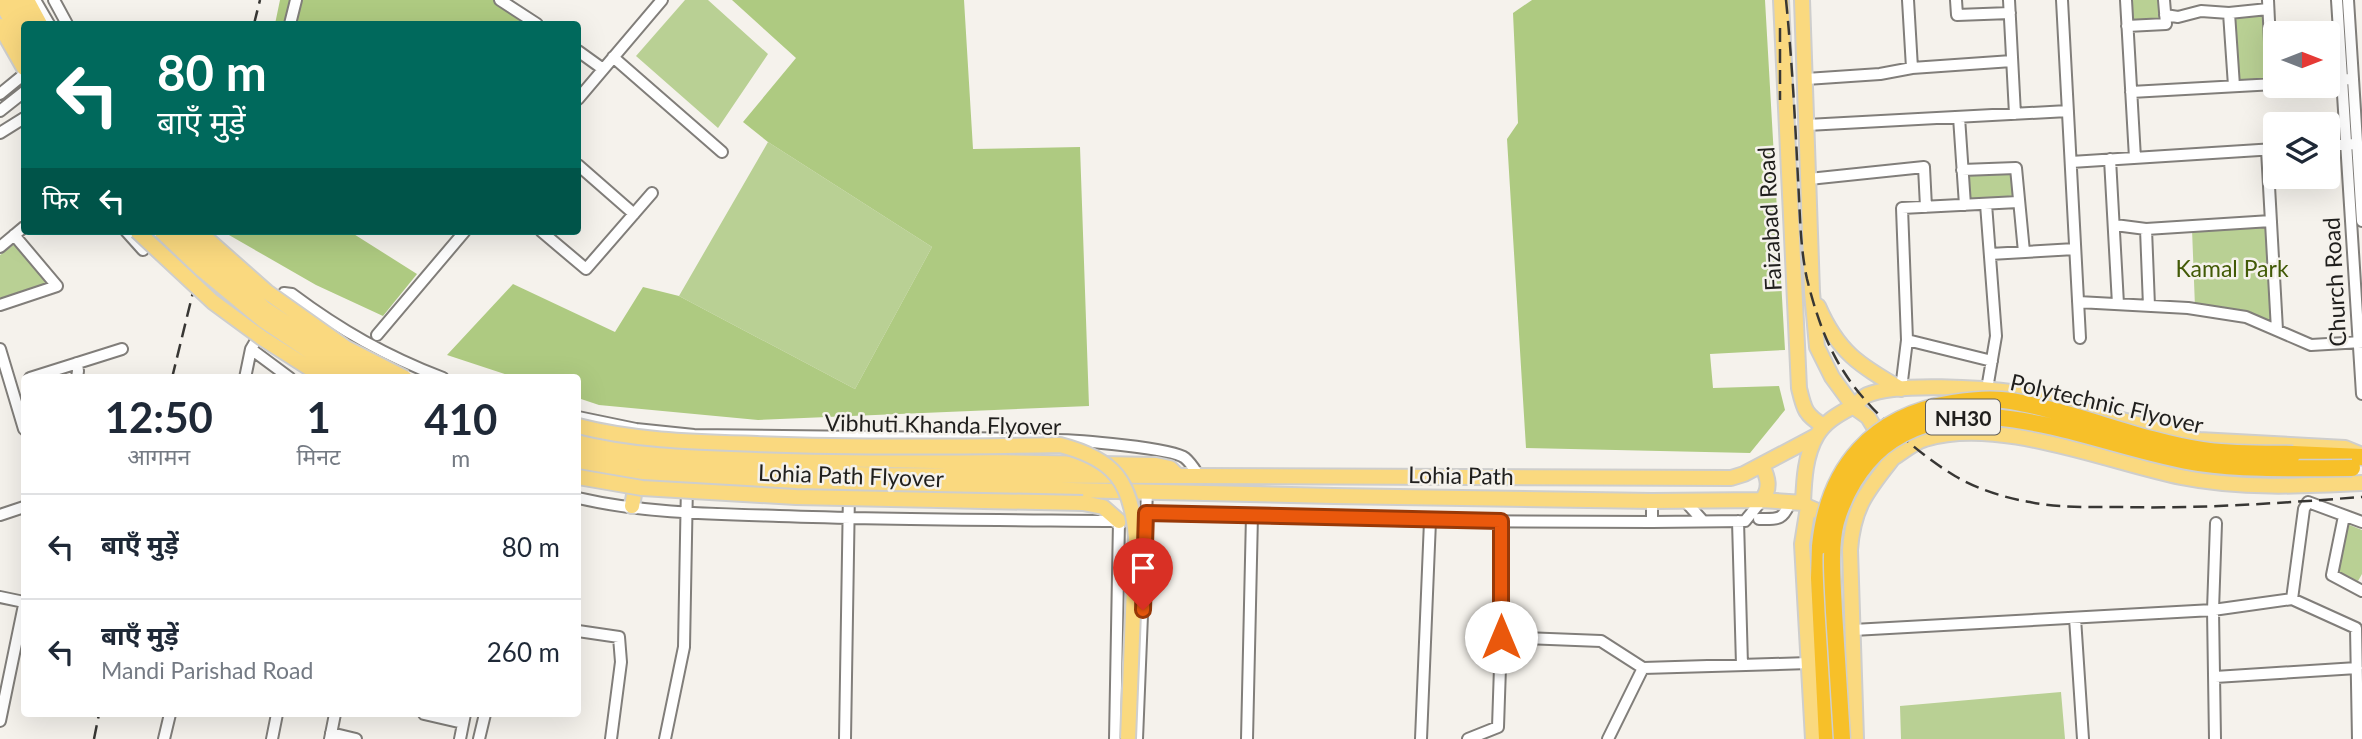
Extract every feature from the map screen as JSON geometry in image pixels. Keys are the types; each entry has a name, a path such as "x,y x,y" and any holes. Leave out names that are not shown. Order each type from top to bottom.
{"highway":[{"name":"Polytechnic Flyover","path":"1827,739 1819,578 1822,526 1834,490 1846,467 1862,445 1888,425 1916,411 1946,404 1972,400 2009,400 2203,450 2293,454 2359,462"},
{"name":"Polytechnic Flyover","path":"1842,739 1832,575 1835,525 1843,502 1858,474 1873,455 1893,439 1920,425 1947,418 1975,417 2041,424 2199,463 2297,468 2359,462"}],"main road":[{"path":"13,0 25,21"},
{"path":"27,0 38,21"},
{"name":"Faizabad Road","path":"1781,0 1799,388 1805,411 1820,431"},
{"name":"Faizabad Road","path":"1802,0 1812,292 1817,347 1832,377 1854,407 1868,417 1893,458"},
{"path":"0,1 21,38"},
{"path":"0,26 21,69"},
{"path":"141,235 213,302 262,338 319,374"},
{"path":"166,235 200,268 264,321 343,374"},
{"path":"183,235 264,308 368,374"},
{"path":"203,235 267,292 346,348 397,374"},
{"path":"1812,292 1827,326 1843,350 1901,389"},
{"path":"1929,388 1924,404 1933,437"},
{"name":"Lohia Path","path":"1217,476 1731,478 1762,465 1820,431 1838,414 1854,407 1866,396 1901,389 1929,388 1987,389 2018,393 2199,440 2345,448 2359,462"},
{"name":"Vibhuti Khanda Flyover","path":"581,427 622,435 688,442 793,446 1060,445 1084,451 1115,471 1134,511 1136,537 1128,739"},
{"path":"1813,739 1800,504 1808,456 1820,431"},
{"path":"1856,739 1850,550 1852,523 1872,485 1893,458 1921,439 1944,434 1975,434 2040,441 2182,478 2242,485 2362,483"},
{"name":"Lohia Path Flyover","path":"581,440 699,463"},
{"name":"Lohia Path Flyover","path":"581,453 621,460 888,475 1217,476"},
{"name":"Lohia Path Flyover","path":"581,465 637,476 687,481 1119,491"},
{"path":"1762,465 1769,485 1762,500"},
{"path":"632,506 637,476"},
{"name":"Lohia Path Flyover","path":"581,478 642,488 796,497 1083,503 1103,508 1119,521"},
{"name":"Lohia Path","path":"1119,491 1652,501 1762,500 1800,504 1852,523"},
{"path":"1802,542 1823,543 1850,550"}],"street":[{"path":"35,0 48,21"},
{"path":"54,0 66,21"},
{"path":"291,21 296,0"},
{"path":"500,0 532,21"},
{"path":"1908,0 1912,68"},
{"path":"1956,0 1957,15 2010,13"},
{"path":"2009,0 2015,114"},
{"path":"2062,0 2080,338"},
{"path":"2126,0 2135,158"},
{"path":"2127,26 2166,24 2165,0"},
{"name":"Church Road","path":"2337,0 2348,79 2353,95 2352,144 2362,221"},
{"name":"Church Road","path":"2348,0 2348,79"},
{"path":"581,95 655,2"},
{"path":"2165,15 2178,17 2201,11 2229,13 2268,4"},
{"path":"2229,13 2234,86"},
{"path":"0,37 21,70"},
{"path":"581,53 603,69"},
{"path":"613,57 722,152"},
{"path":"1806,79 2012,61"},
{"path":"0,94 21,77"},
{"path":"2340,79 2348,79"},
{"path":"2131,92 2263,85"},
{"path":"0,111 21,96"},
{"path":"1807,125 2068,111"},
{"path":"1959,117 1965,205"},
{"path":"0,133 21,120"},
{"path":"2340,145 2352,144"},
{"path":"2070,162 2263,150"},
{"path":"2110,159 2118,304"},
{"path":"1809,179 1924,167 1926,207"},
{"path":"581,168 634,214"},
{"path":"1962,170 2017,168 2024,252"},
{"name":"Church Road","path":"2356,168 2362,394"},
{"path":"2271,189 2277,330"},
{"path":"546,235 586,269 652,193"},
{"path":"1901,389 1907,340 1902,208 2018,202"},
{"path":"1986,204 1996,336 1987,389"},
{"path":"2115,225 2146,229 2271,221"},
{"path":"2146,229 2149,306"},
{"path":"0,247 21,230"},
{"path":"0,305 57,286 15,235"},
{"path":"130,235 143,250"},
{"path":"377,335 462,235"},
{"path":"1990,254 2075,249"},
{"path":"245,374 251,349 284,293 292,294 374,349 433,374"},
{"path":"2078,302 2188,308 2246,317 2311,345 2360,342"},
{"path":"1907,340 1992,360"},
{"path":"0,349 21,419"},
{"path":"43,374 122,349"},
{"path":"251,349 285,374"},
{"path":"77,363 77,374"},
{"path":"11,384 21,381"},
{"path":"581,418 636,429 694,435 1077,440 1184,457 1199,476"},
{"path":"665,739 684,648 687,481"},
{"path":"845,739 849,485"},
{"path":"1137,739 1147,491"},
{"path":"581,498 687,513 1119,521 1115,739"},
{"path":"1146,513 1430,521 1703,522 1745,521 1762,500"},
{"path":"1651,522 1652,501"},
{"path":"1684,522 1685,501"},
{"path":"1685,501 1703,522"},
{"path":"2292,599 2304,509 2308,502 2362,522"},
{"path":"1759,519 1777,519 1800,504"},
{"path":"0,515 21,508"},
{"path":"1247,739 1252,514"},
{"path":"2344,516 2332,575 2362,591"},
{"path":"1421,739 1430,521"},
{"path":"1468,739 1497,727 1501,637 1501,521"},
{"path":"1738,521 1742,665"},
{"path":"2215,739 2213,610 2216,523"},
{"path":"1119,566 1145,567"},
{"path":"0,597 21,603"},
{"path":"1853,631 2213,610 2292,599 2356,628 2358,739"},
{"path":"2075,618 2083,739"},
{"path":"0,721 21,619"},
{"path":"581,632 619,638 621,662 611,739"},
{"path":"1501,637 1601,641 1643,667 1809,663"},
{"path":"1608,739 1643,667"},
{"path":"2215,677 2357,667"},
{"path":"164,739 169,717"},
{"path":"272,739 276,717"},
{"path":"334,717 331,736 356,739"},
{"path":"479,739 484,717"},
{"path":"460,739 464,719"}],"green space":[{"path":"280,0 500,0 532,21 276,21"},
{"path":"685,0 708,0 768,54 718,128 636,56"},
{"path":"732,0 964,0 973,149 1080,147 1089,406 758,420 599,405 581,399 581,374 505,374 447,355 513,284 615,332 643,287 679,296 855,389 932,247 768,142 743,122 796,58"},
{"path":"1532,0 1765,0 1785,350 1710,354 1713,388 1779,386 1785,410 1750,453 1526,448 1507,139 1518,123 1513,13"},
{"path":"2132,0 2160,0 2161,20 2133,21"},
{"path":"2263,15 2263,78 2239,80 2235,17"},
{"path":"768,142 932,247 855,389 679,296"},
{"path":"2014,171 2015,200 1968,202 1967,174"},
{"name":"Kamal Park","path":"2268,226 2274,323 2195,307 2192,229"},
{"path":"229,235 355,235 417,274 383,316 316,285"},
{"path":"15,244 47,284 0,298 0,255"},
{"path":"2347,524 2362,530 2362,574 2358,581 2338,573"},
{"path":"2061,692 2065,739 1901,739 1900,706"}],"railway":[{"path":"255,21 260,0"},
{"path":"1786,0 1802,242 1810,291 1826,339 1844,372 1879,415 1910,443 1941,467 1972,485 2011,498 2041,504 2180,507 2362,497"},
{"path":"1780,28 1780,100"},
{"path":"173,374 207,235"},
{"path":"94,739 98,717"}],"route":[{"path":"1143,610 1146,513 1501,521 1501,637"}]}
